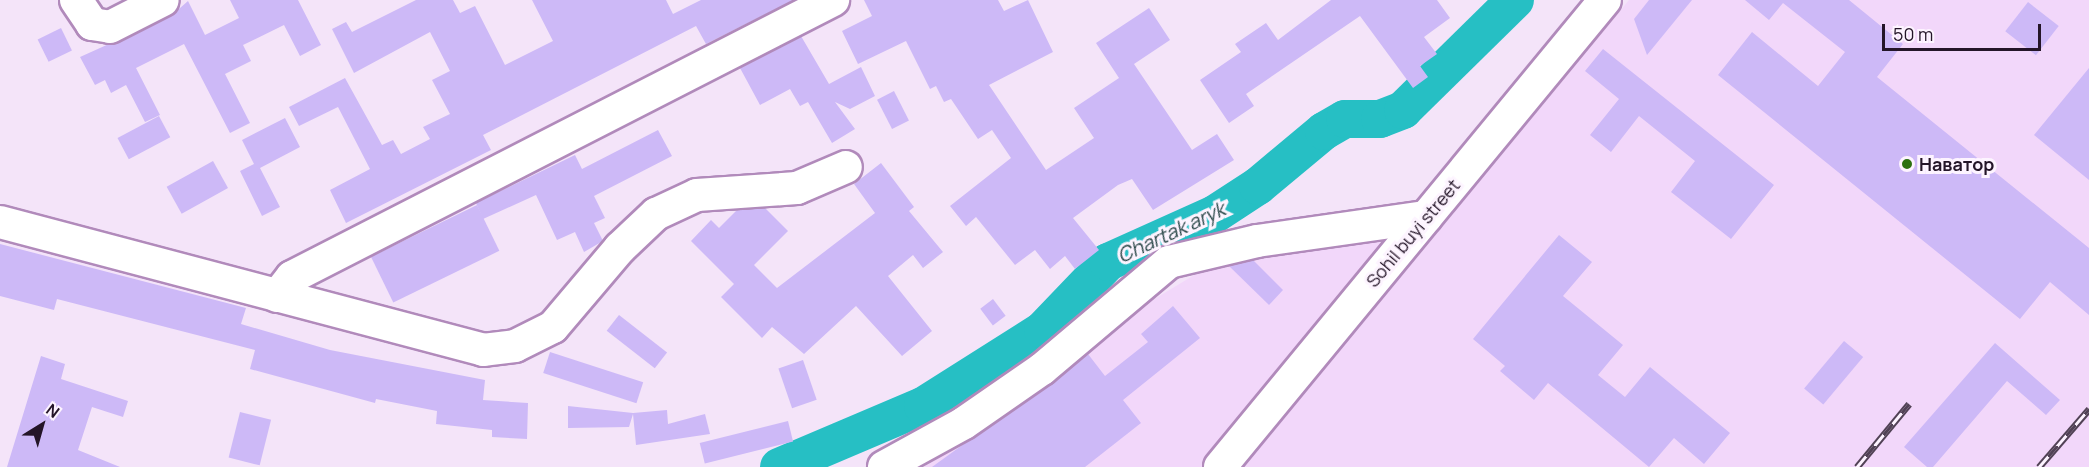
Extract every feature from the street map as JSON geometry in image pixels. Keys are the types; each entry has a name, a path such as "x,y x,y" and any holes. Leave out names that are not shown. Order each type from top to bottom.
{"street":[{"path":"76,0 92,24 110,27 164,0"},
{"path":"277,296 292,277 833,0"},
{"name":"Sohil buyi street","path":"1220,467 1605,0"},
{"path":"0,222 483,350 515,346 553,327 620,248 657,214 697,195 797,188 846,167"},
{"path":"884,467 964,423 1042,369 1168,262 1257,241 1426,217"}],"shaded area":[{"path":"1629,0 2089,0 2089,467 924,467 1080,344 1239,248 1380,231 1414,261"}],"building":[{"path":"230,0 298,0 321,45 300,56 284,25 243,45 251,61 225,74 250,123 230,133 184,44 136,68 160,115 145,122 126,85 111,93 105,80 95,85 80,57 171,16 188,1 205,35 239,18"},
{"path":"416,0 453,0 460,13 475,6 505,65 553,41 532,0 666,0 673,14 701,0 794,0 706,44 696,26 483,135 491,150 346,223 330,190 370,169 338,107 299,126 289,107 345,78 382,145 393,140 401,154 430,139 423,127 450,114 432,80 450,71 430,32 354,73 332,29 346,22 352,32"},
{"path":"864,0 998,0 1004,11 1028,0 1053,52 989,85 1046,170 1094,138 1074,108 1119,78 1096,43 1149,8 1170,40 1134,64 1192,150 1217,134 1234,160 1153,210 1132,179 1118,185 1073,218 1099,250 1075,269 1065,256 1050,269 1035,250 1015,265 976,217 966,226 950,206 1011,158 992,130 978,139 951,99 944,102 936,86 930,89 906,41 858,64 842,31 872,16"},
{"path":"1331,0 1437,0 1450,18 1424,37 1437,54 1420,66 1428,77 1413,88 1360,16 1246,94 1254,106 1229,123 1200,80 1241,52 1235,44 1266,23 1278,40"},
{"path":"1649,0 1692,0 1647,55 1634,19"},
{"name":"Наватор","path":"1745,0 1849,0 1903,44 1877,77 2089,248 2089,315 2050,282 2020,319 1718,75 1752,32 1818,86 1845,52 1783,3 1769,20"},
{"path":"2028,2 2059,26 2036,55 2005,31"},
{"path":"61,28 72,50 49,62 38,39"},
{"path":"801,36 829,84 861,67 875,96 850,109 835,102 855,129 832,143 808,102 800,106 790,89 760,105 740,68"},
{"path":"1603,49 1774,185 1731,239 1671,192 1695,161 1639,116 1611,152 1590,135 1619,99 1585,71"},
{"path":"2089,68 2089,180 2034,135"},
{"path":"894,91 909,120 892,129 877,100"},
{"path":"159,116 170,137 129,159 118,138"},
{"path":"285,118 300,147 260,168 280,207 262,216 240,171 254,164 242,140"},
{"path":"658,130 672,156 594,196 605,218 594,223 603,241 584,252 575,232 557,240 536,195 483,219 476,203 575,155 582,169"},
{"path":"213,161 228,188 182,214 167,187"},
{"path":"881,163 914,207 909,211 943,252 923,268 913,255 888,276 932,331 902,356 856,306 804,354 772,327 762,338 721,297 734,284 691,241 711,220 719,228 737,210 765,208 788,231 754,265 777,288 875,213 854,184"},
{"path":"477,205 499,251 393,303 371,257"},
{"path":"1559,235 1592,262 1563,296 1623,345 1598,375 1625,397 1650,367 1730,433 1704,464 1674,438 1649,467 1548,383 1534,400 1500,371 1505,366 1473,339"},
{"path":"0,244 246,308 241,324 330,350 485,380 483,400 528,403 527,439 492,437 492,430 436,424 437,411 376,399 375,403 250,369 255,350 57,299 54,310 0,296"},
{"path":"1253,260 1283,290 1269,305 1229,266"},
{"path":"993,299 1006,316 993,325 980,309"},
{"path":"1173,306 1200,338 1123,400 1141,423 1085,467 932,467 1088,354 1105,376 1148,342 1141,334"},
{"path":"619,315 667,353 655,368 607,331"},
{"path":"1844,341 1863,357 1823,405 1804,388"},
{"path":"1995,343 2060,400 2046,415 2007,381 1933,467 1927,467 1904,447"},
{"path":"550,352 643,382 636,403 543,373"},
{"path":"41,356 65,364 61,379 128,401 123,417 92,407 78,450 120,467 7,467"},
{"path":"803,360 817,400 792,408 778,368"},
{"path":"568,406 633,413 667,410 668,424 705,414 710,434 636,445 633,414 629,427 568,428"},
{"path":"240,412 271,420 260,465 229,458"},
{"path":"788,421 793,441 705,463 700,443"}],"waterway":[{"name":"Chartak aryk","path":"779,467 923,406 1043,330 1108,262 1215,214 1258,186 1324,131 1345,119 1380,119 1403,110 1515,0"}],"railway":[{"path":"1857,467 1909,404"},
{"path":"2039,467 2089,409"}],"place":[{"name":"Наватор","path":"1907,164"}]}
